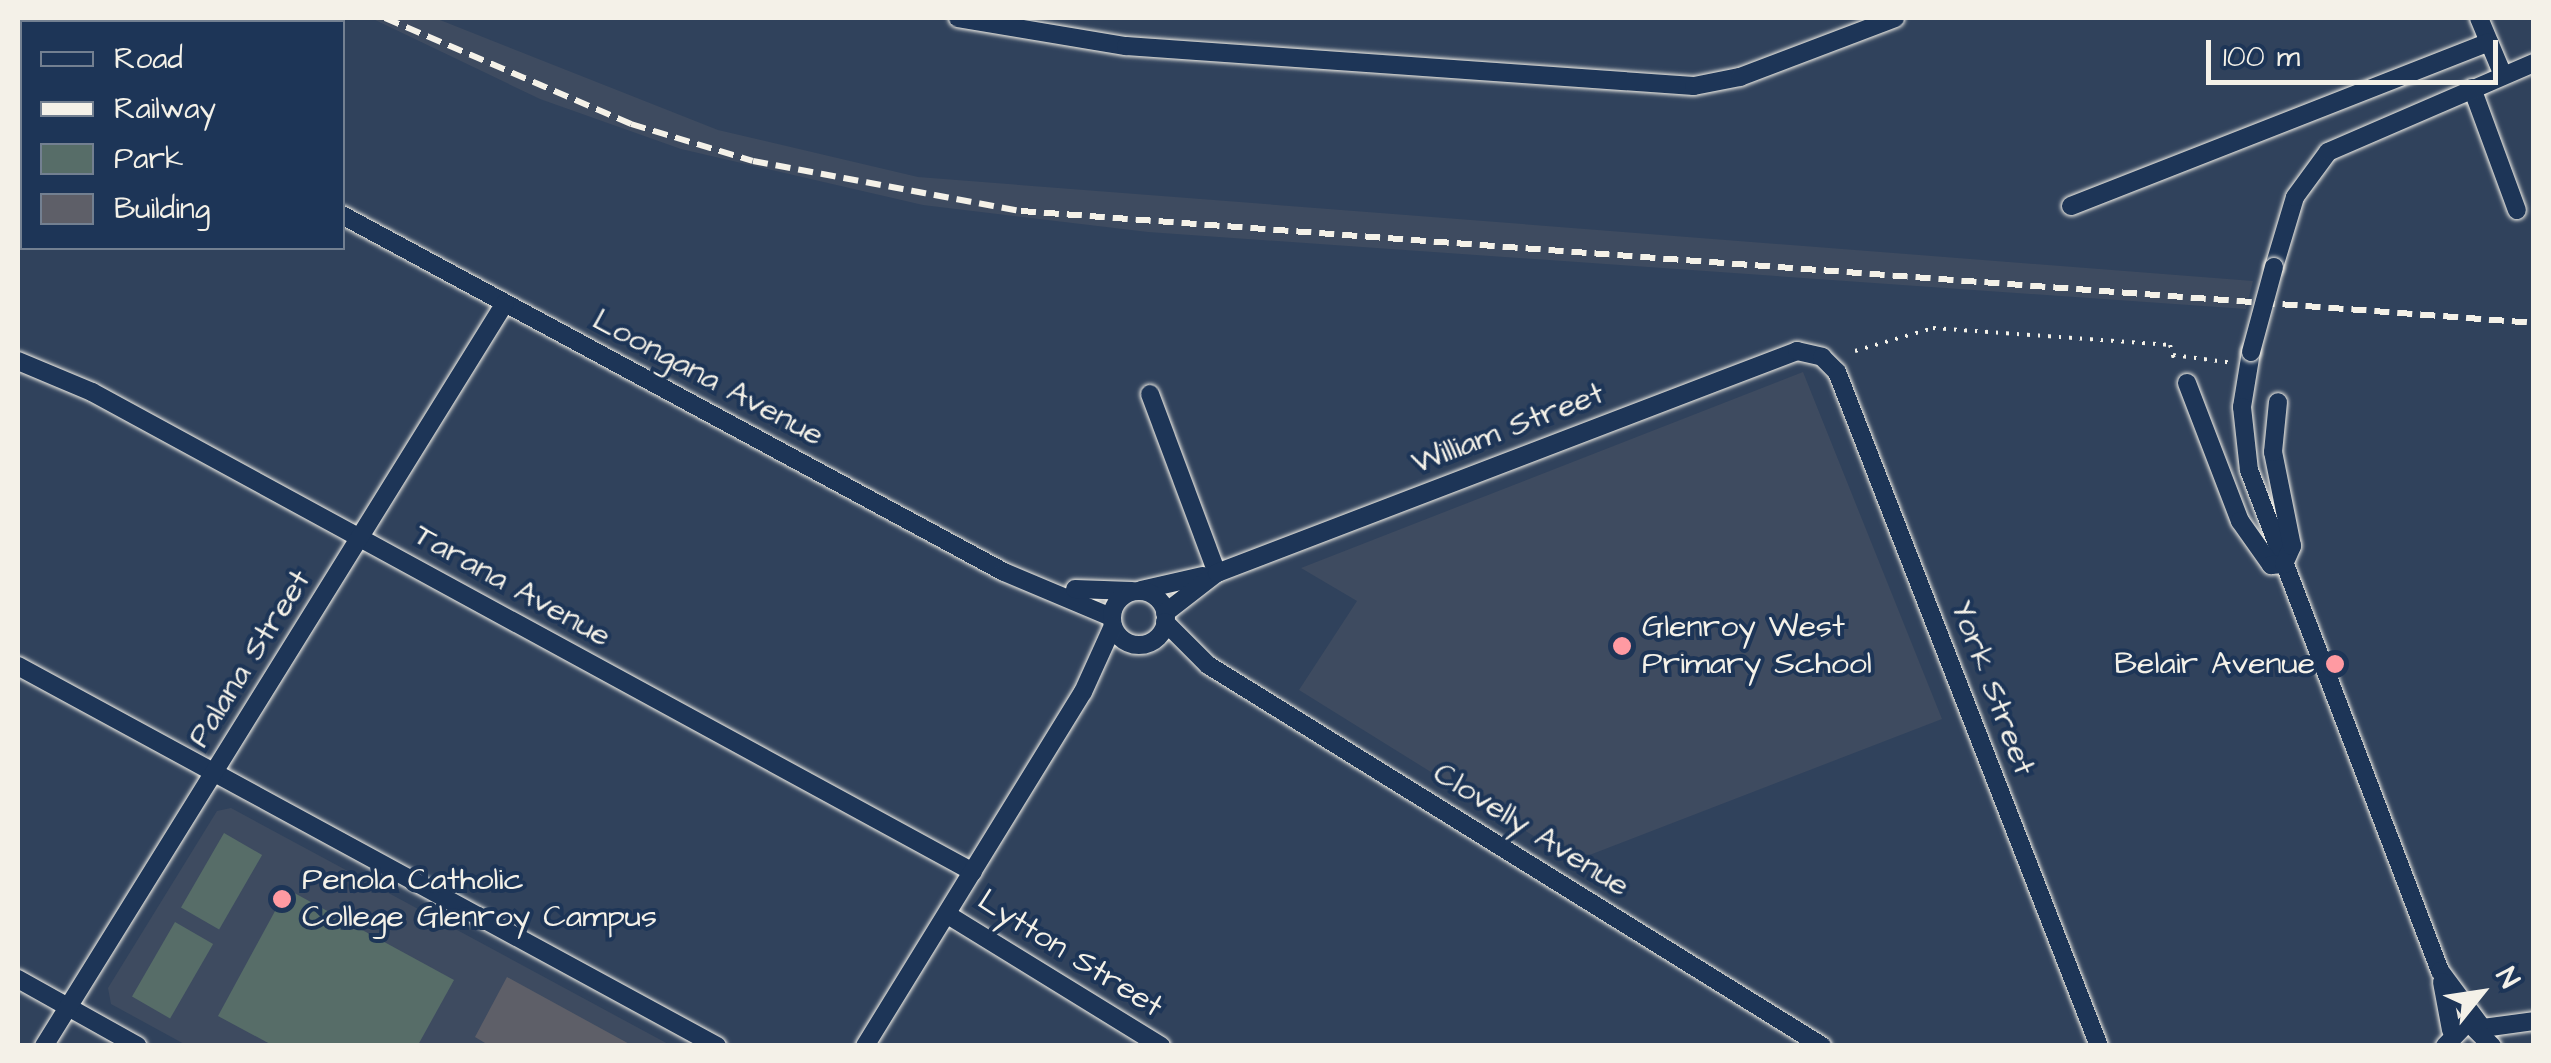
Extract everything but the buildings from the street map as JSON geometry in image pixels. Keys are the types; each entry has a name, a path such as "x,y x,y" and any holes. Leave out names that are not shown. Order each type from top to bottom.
{"street":[{"path":"958,18 1126,46 1694,86 1740,78 1895,18"},
{"path":"2479,18 2503,75"},
{"path":"2070,206 2488,42"},
{"path":"2492,1046 2440,971 2244,450 2251,352 2290,206 2328,152 2534,63"},
{"path":"2472,88 2517,210"},
{"name":"Loongana Avenue","path":"345,217 1004,572 1050,586 1141,643"},
{"name":"Palana Street","path":"44,1046 505,303"},
{"name":"William Street","path":"1136,591 1218,574 1797,350 1822,357"},
{"name":"York Street","path":"1822,357 1837,372 2098,1046"},
{"name":"Tarana Avenue","path":"18,361 360,538 973,872"},
{"path":"2188,383 2254,550 2265,563 2284,564"},
{"path":"1150,394 1218,574"},
{"path":"2278,402 2274,467 2292,536 2284,564"},
{"name":"William Street","path":"1141,643 1218,574"},
{"name":"Loongana Avenue","path":"1050,586 1136,591"},
{"path":"865,1046 1083,692 1112,622 1136,591"},
{"name":"Clovelly Avenue","path":"1136,591 1208,665"},
{"path":"1083,692 1141,643"},
{"name":"Clovelly Avenue","path":"1141,643 1208,665 1822,1046"},
{"path":"18,666 716,1046"},
{"name":"Lytton Street","path":"948,914 1160,1046"},
{"path":"2440,971 2445,1040 2482,1027 2534,1023"},
{"path":"18,979 138,1046"},
{"path":"2502,1046 2534,1023"}],"path":[{"path":"1855,351 1932,328 2170,345 2175,363"},
{"path":"2173,355 2235,363"}],"shaded area":[{"path":"371,18 435,18 718,130 918,177 2253,281 2246,309 1148,232 923,205 681,149 540,99"},
{"name":"Glenroy West Primary School","path":"1803,372 1942,719 1574,861 1299,690 1357,601 1301,568"},
{"name":"Penola Catholic College Glenroy Campus","path":"231,808 670,1045 186,1045 111,1004 108,988 217,811"}],"green space":[{"path":"224,833 262,855 219,929 181,907"},
{"path":"287,889 454,980 418,1045 272,1045 218,1016"},
{"path":"175,922 213,944 170,1018 132,996"}],"railway":[{"path":"385,18 631,124 753,161 1021,211 2534,323"}],"place":[{"name":"Glenroy West Primary School","path":"1622,646"},
{"name":"Belair Avenue","path":"2335,664"},
{"name":"Penola Catholic College Glenroy Campus","path":"282,899"}]}
